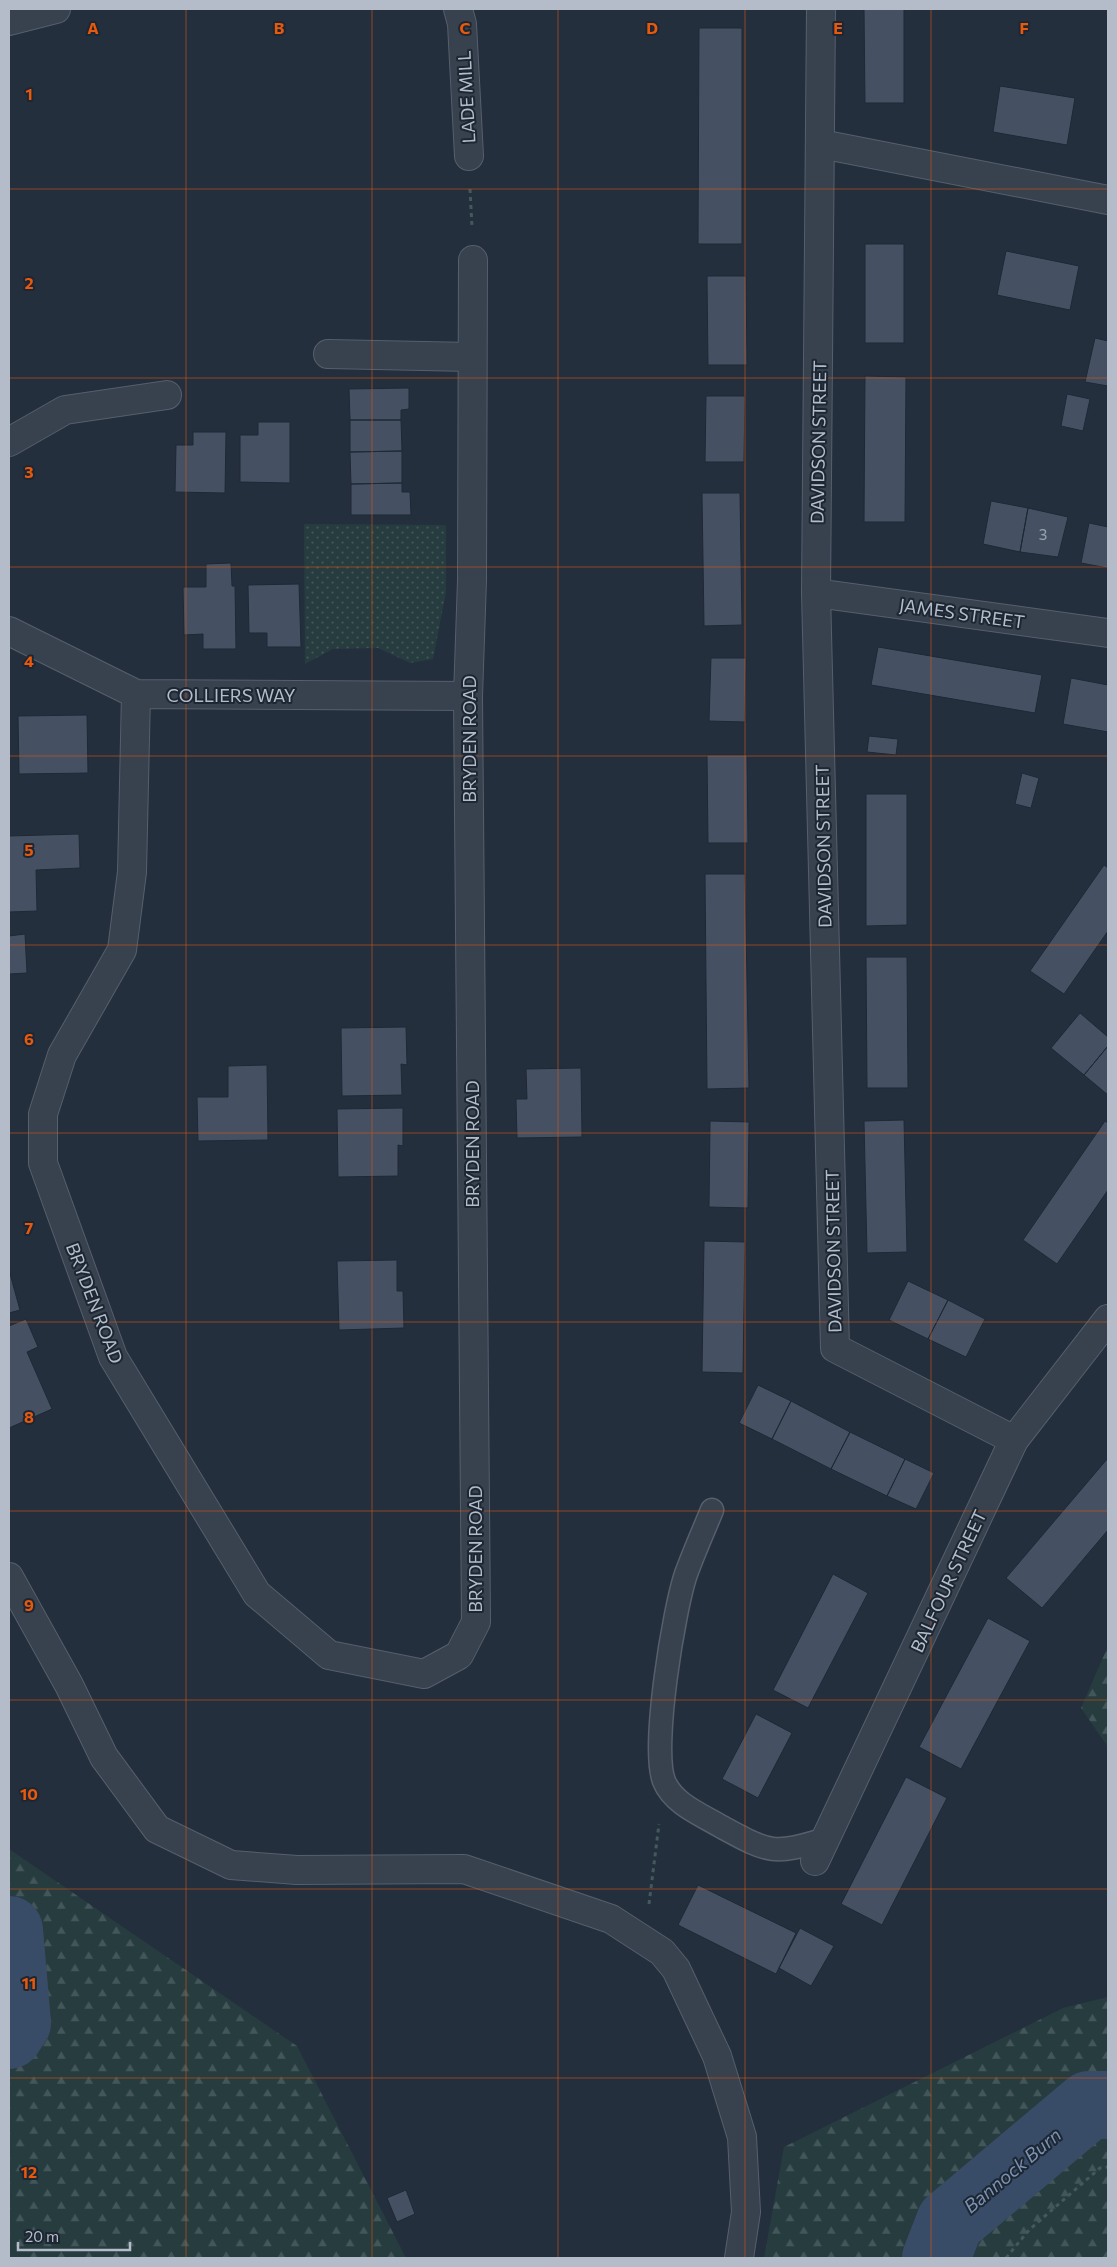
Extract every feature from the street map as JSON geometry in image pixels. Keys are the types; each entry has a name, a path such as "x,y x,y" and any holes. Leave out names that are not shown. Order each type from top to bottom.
{"street":[{"path":"9,21 56,9"},
{"name":"LADE MILL","path":"458,9 462,24 469,156"},
{"name":"DAVIDSON STREET","path":"821,9 816,593 835,1348 1014,1440"},
{"path":"821,144 1108,200"},
{"name":"BRYDEN ROAD","path":"136,694 132,872 122,950 62,1055 43,1114 43,1163 113,1357 257,1594 328,1655 424,1674 459,1655 476,1622 468,696 472,580 471,357 473,260"},
{"path":"328,354 471,357"},
{"path":"9,442 65,410 167,395"},
{"name":"JAMES STREET","path":"816,593 1108,633"},
{"name":"COLLIERS WAY","path":"9,631 136,694 468,696"},
{"name":"BALFOUR STREET","path":"821,1850 1014,1440 1108,1319"},
{"path":"9,1577 69,1685 104,1757 157,1829 231,1865 297,1870 464,1869 611,1919 662,1952 676,1969 698,2012 717,2056 742,2137 746,2212 739,2258"}],"lane":[{"path":"712,1510 686,1575 674,1627 660,1741 660,1767 664,1781 671,1792 683,1804 754,1844 767,1849 783,1851 821,1850"}],"path":[{"path":"469,156 473,260"},
{"path":"645,1941 664,1781"},
{"path":"1006,2258 1029,2230 1100,2168 1108,2167"}],"green space":[{"path":"304,524 446,525 446,592 433,659 410,663 378,648 333,649 305,664"},
{"path":"1108,1646 1108,1747 1081,1708"},
{"path":"9,1849 297,2046 406,2258 9,2258"},
{"path":"1108,1997 1108,2258 764,2258 784,2147 1063,2008"}],"building":[{"path":"864,9 904,9 904,103 865,103"},
{"path":"699,28 742,28 742,244 698,244"},
{"path":"1000,86 1075,98 1067,145 993,132"},
{"path":"865,244 904,244 904,343 865,343"},
{"path":"1006,251 1079,266 1070,310 997,295"},
{"path":"707,276 746,276 747,365 708,365"},
{"path":"1095,338 1108,341 1108,386 1085,382"},
{"path":"865,376 906,377 905,522 864,522"},
{"path":"409,388 409,409 401,410 401,420 350,420 349,389"},
{"path":"1067,394 1090,399 1083,431 1061,426"},
{"path":"706,396 745,396 744,462 705,462"},
{"path":"350,420 401,420 402,451 350,452"},
{"path":"258,422 290,422 290,483 240,482 240,435 258,435"},
{"path":"193,432 226,432 225,493 175,492 176,445 193,445"},
{"path":"402,451 402,483 351,484 350,452"},
{"path":"402,483 402,492 410,492 411,515 351,515 351,484"},
{"path":"702,493 740,493 742,625 704,626"},
{"path":"991,501 1028,508 1020,552 983,544"},
{"path":"1028,508 1068,517 1058,557 1020,552"},
{"path":"1089,523 1108,527 1108,568 1081,563"},
{"path":"231,563 232,586 235,586 236,649 203,649 203,634 184,635 183,587 206,587 206,564"},
{"path":"299,584 301,647 267,647 267,633 249,633 248,585"},
{"path":"878,647 1042,675 1035,713 871,685"},
{"path":"711,658 746,658 745,722 709,721"},
{"path":"1071,678 1108,685 1108,732 1063,724"},
{"path":"87,715 88,773 19,774 18,716"},
{"path":"869,736 898,739 896,755 867,752"},
{"path":"707,755 747,755 748,843 708,843"},
{"path":"1022,773 1039,778 1031,808 1015,804"},
{"path":"866,794 907,794 907,925 866,926"},
{"path":"79,834 80,868 36,870 37,911 9,912 9,836"},
{"path":"1104,865 1108,868 1108,931 1064,994 1030,971"},
{"path":"705,874 745,874 749,1088 707,1089"},
{"path":"25,934 27,973 9,974 9,936"},
{"path":"866,957 907,957 908,1088 867,1088"},
{"path":"1080,1013 1108,1037 1108,1046 1084,1075 1051,1048"},
{"path":"406,1027 407,1065 401,1064 402,1095 342,1096 341,1028"},
{"path":"1108,1046 1108,1095 1084,1075"},
{"path":"267,1065 268,1140 198,1141 197,1097 228,1097 228,1066"},
{"path":"581,1068 582,1137 517,1138 516,1099 527,1099 526,1069"},
{"path":"403,1108 403,1146 398,1145 398,1176 338,1177 337,1109"},
{"path":"904,1120 907,1252 867,1253 864,1121"},
{"path":"710,1121 749,1122 748,1208 709,1207"},
{"path":"1105,1121 1108,1123 1108,1190 1057,1264 1023,1240"},
{"path":"704,1241 745,1242 743,1373 702,1372"},
{"path":"397,1260 397,1291 403,1291 404,1328 339,1330 337,1261"},
{"path":"9,1270 20,1310 9,1313"},
{"path":"908,1281 948,1300 928,1339 889,1320"},
{"path":"948,1300 985,1319 966,1357 928,1339"},
{"path":"26,1319 38,1347 27,1352 52,1409 9,1428 9,1326"},
{"path":"758,1385 791,1401 772,1439 739,1423"},
{"path":"791,1401 850,1432 831,1469 772,1439"},
{"path":"850,1432 905,1459 887,1496 831,1469"},
{"path":"1108,1458 1108,1530 1042,1608 1006,1578"},
{"path":"905,1459 934,1473 916,1509 887,1496"},
{"path":"833,1574 868,1593 808,1708 773,1690"},
{"path":"988,1618 1030,1641 961,1769 919,1747"},
{"path":"756,1714 792,1733 758,1798 722,1779"},
{"path":"906,1777 947,1798 882,1925 841,1904"},
{"path":"698,1885 796,1933 776,1974 678,1925"},
{"path":"800,1928 834,1946 811,1986 779,1968"},
{"path":"406,2190 415,2214 397,2222 387,2198"}],"waterway":[{"name":"Bannock Burn","path":"9,1930 17,2023 9,2035"},
{"name":"Bannock Burn","path":"936,2258 950,2222 1089,2105 1108,2105"}]}
